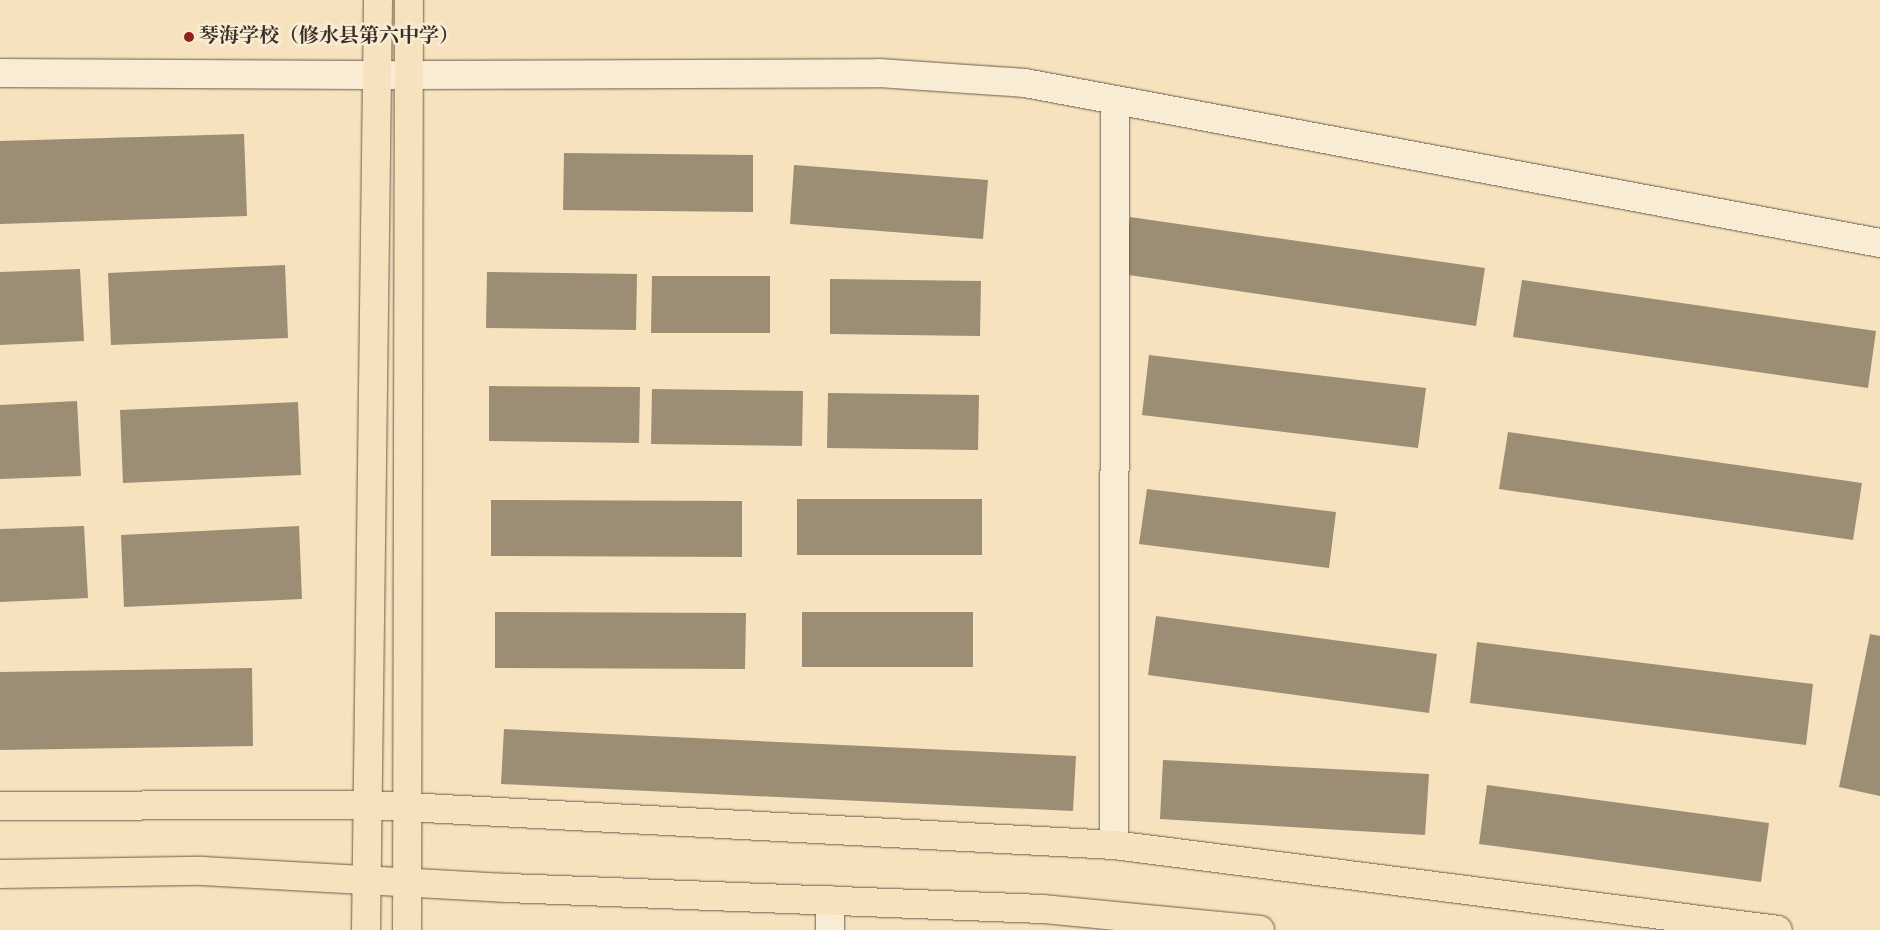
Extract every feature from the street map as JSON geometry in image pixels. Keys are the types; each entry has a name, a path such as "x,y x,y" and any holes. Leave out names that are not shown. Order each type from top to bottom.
{"main road":[{"path":"366,930 378,0"},
{"path":"407,930 409,0"},
{"path":"0,806 369,805 1114,845 1778,930"},
{"path":"0,874 202,871 406,883 1043,909 1143,924 1260,930"}],"street":[{"path":"0,73 378,73 410,75 879,73 1025,83 1880,243"},
{"path":"1114,845 1115,100"},
{"path":"830,900 830,930"}],"building":[{"path":"244,134 247,216 0,224 0,141"},
{"path":"564,153 753,155 753,212 563,210"},
{"path":"794,165 988,180 983,239 790,224"},
{"path":"1130,217 1485,268 1476,326 1122,274"},
{"path":"285,265 288,338 111,345 108,273"},
{"path":"80,269 84,341 0,345 0,272"},
{"path":"487,272 637,274 636,330 486,328"},
{"path":"652,276 770,276 770,333 651,333"},
{"path":"830,279 981,281 980,336 830,334"},
{"path":"1522,280 1876,331 1868,388 1513,337"},
{"path":"1149,355 1426,388 1418,448 1142,415"},
{"path":"489,386 640,387 639,443 489,441"},
{"path":"652,389 803,391 802,446 651,444"},
{"path":"828,393 979,395 978,450 827,448"},
{"path":"77,401 81,476 0,479 0,405"},
{"path":"298,402 301,475 123,483 120,410"},
{"path":"1508,432 1862,483 1853,540 1499,489"},
{"path":"1147,489 1336,512 1329,568 1139,544"},
{"path":"797,499 982,499 982,555 797,555"},
{"path":"491,500 742,501 742,557 491,556"},
{"path":"84,526 88,598 0,602 0,529"},
{"path":"299,526 302,599 124,607 121,535"},
{"path":"495,612 746,613 745,669 495,668"},
{"path":"802,612 973,612 973,667 802,667"},
{"path":"1156,616 1437,654 1429,713 1148,675"},
{"path":"1870,634 1880,636 1880,796 1839,787"},
{"path":"1477,642 1813,684 1806,745 1470,703"},
{"path":"252,668 253,746 0,750 0,672"},
{"path":"504,729 1076,756 1073,811 501,784"},
{"path":"1163,760 1429,774 1425,835 1160,819"},
{"path":"1487,785 1769,823 1761,882 1479,844"}],"place":[{"name":"琴海学校（修水县第六中学）","path":"189,37"}]}
